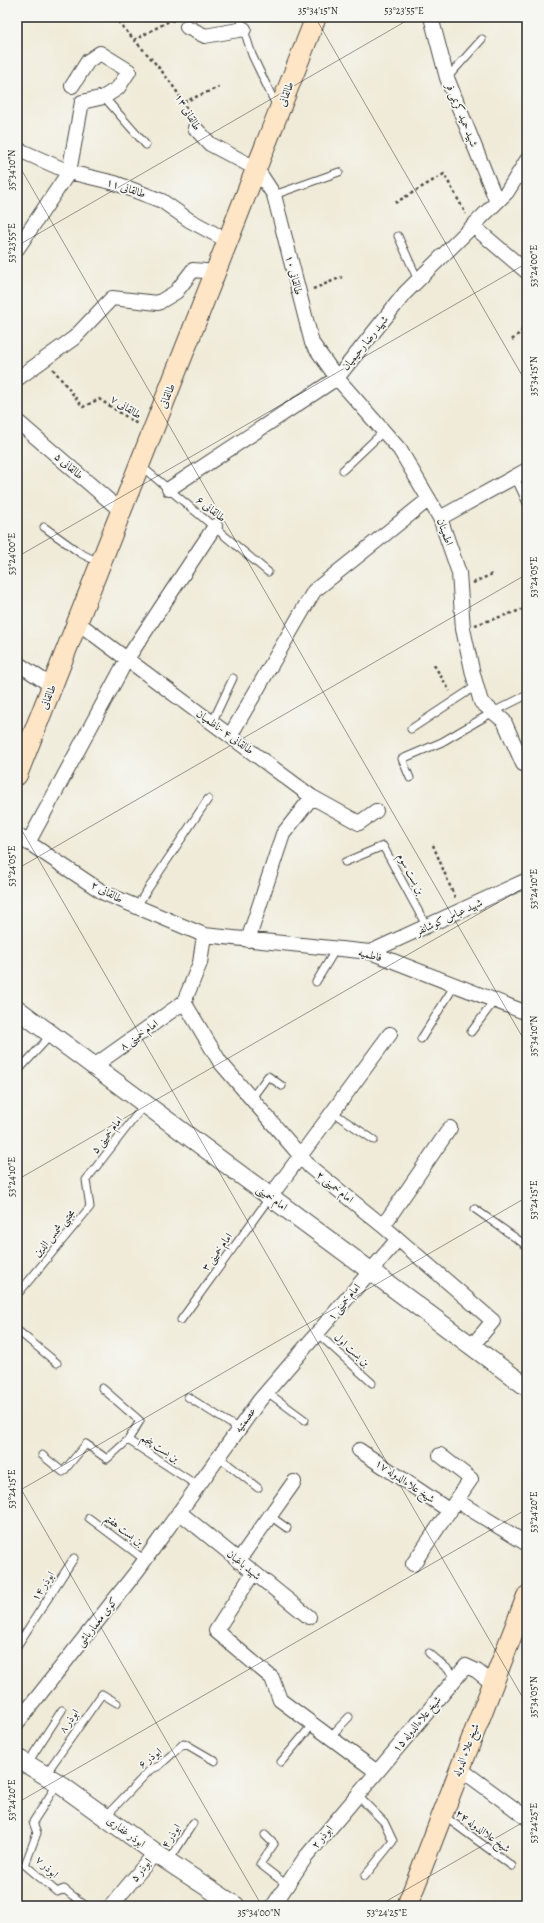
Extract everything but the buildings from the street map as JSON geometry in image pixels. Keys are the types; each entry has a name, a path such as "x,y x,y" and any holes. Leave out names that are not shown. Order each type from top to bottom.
{"main road":[{"name":"طالقانی","path":"17,774 316,17"},
{"name":"شیخ علاء الدوله","path":"407,1906 492,1683 522,1626 527,1596"}],"street":[{"name":"شهید حمید کریمی فر","path":"434,20 447,78 497,202"},
{"path":"187,27 205,36 242,23"},
{"path":"17,249 69,172 82,102 104,97 118,88 128,71 100,53 88,61 72,86"},
{"name":"طالقانی ۱۳","path":"195,128 210,144 257,169"},
{"name":"طالقانی ۱۱","path":"17,149 69,172 115,183 162,201 189,220 228,241"},
{"name":"شهید رضا رحیمیان","path":"170,489 337,378 405,293 507,192 527,160"},
{"name":"طالقانی ۱۰","path":"257,169 274,194 312,344 337,378"},
{"path":"473,226 527,272"},
{"path":"17,379 74,338 112,298 158,304 176,292 193,270 216,272"},
{"name":"اطمینان","path":"337,378 400,450 440,518 459,573 463,629 481,702 504,720 523,764"},
{"name":"طالقانی ۵","path":"17,421 121,511"},
{"path":"440,518 527,470"},
{"path":"230,736 314,591 429,499"},
{"path":"22,839 127,660 215,526"},
{"name":"طالقانی ۴ -ناظمیان","path":"77,622 312,797 359,823 376,811"},
{"path":"17,663 52,686"},
{"path":"248,940 283,834 312,797"},
{"name":"طالقانی ۲","path":"22,839 104,893 204,935"},
{"name":"شهید عباس کوشانفر","path":"370,952 427,928 527,880"},
{"path":"184,1002 200,963 204,935"},
{"name":"فاطمیه","path":"204,935 370,952 527,1013"},
{"name":"امام خمینی ۸","path":"94,1066 184,1002"},
{"name":"امام خمینی ۲","path":"184,1002 220,1062 300,1156 493,1321 472,1346"},
{"name":"امام خمینی","path":"17,1009 527,1387"},
{"path":"270,1197 390,1034"},
{"path":"383,1226 450,1128"},
{"name":"امام خمینی ۱","path":"318,1334 398,1240"},
{"name":"عصمتیه","path":"179,1512 267,1392 318,1334"},
{"name":"شیخ علاءالدوله ۱۷","path":"359,1450 454,1506 527,1544"},
{"path":"413,1564 471,1479 440,1455"},
{"path":"238,1561 294,1482"},
{"name":"شهید باغبان","path":"179,1512 309,1617"},
{"name":"کوی معمارباشی","path":"17,1723 141,1566 179,1512"},
{"path":"253,1573 216,1631 272,1678 280,1700 376,1772"},
{"name":"شیخ علاءالدوله ۱۵","path":"376,1772 466,1666 477,1671 492,1683"},
{"name":"ابوذر غفاری","path":"22,1761 51,1779 162,1857 236,1906"},
{"path":"460,1768 527,1818"},
{"name":"ابوذر ۲","path":"272,1906 305,1858 376,1772"},
{"name":"ابوذر ۵","path":"111,1906 162,1857"}],"lane":[{"path":"242,23 252,55 279,111"},
{"path":"447,78 482,38"},
{"path":"104,97 146,145"},
{"path":"274,194 339,172"},
{"path":"398,236 418,280"},
{"path":"344,470 384,431"},
{"name":"طالقانی ۶","path":"140,464 268,572"},
{"path":"514,477 527,503"},
{"path":"44,527 80,554 100,563"},
{"path":"212,723 233,678"},
{"path":"411,729 476,686"},
{"path":"410,778 402,759 442,742 493,712 527,695"},
{"path":"136,907 208,799"},
{"name":"بن بست سوم","path":"345,862 384,846 427,928"},
{"path":"316,982 336,949"},
{"path":"420,1039 455,985"},
{"path":"471,1032 494,1000"},
{"path":"17,1072 51,1035"},
{"path":"251,1099 268,1076 282,1086"},
{"name":"امام خمینی ۵","path":"86,1180 145,1104"},
{"path":"332,1112 374,1140"},
{"name":"مجتبی شمس الدین","path":"17,1295 90,1207 86,1180"},
{"name":"امام خمینی ۳","path":"181,1320 270,1197"},
{"path":"475,1209 527,1246"},
{"path":"17,1330 56,1363"},
{"name":"بن بست اول","path":"318,1334 372,1383"},
{"path":"102,1388 140,1421 128,1440"},
{"path":"267,1392 305,1420"},
{"path":"188,1397 239,1429"},
{"name":"بن بست پنجم","path":"42,1455 63,1472 86,1444 107,1459 128,1440 198,1486"},
{"path":"219,1457 258,1488"},
{"path":"270,1516 286,1528"},
{"name":"بن بست هفتم","path":"89,1518 141,1566"},
{"name":"ابوذر ۱۴","path":"17,1646 74,1558"},
{"path":"429,1653 457,1677"},
{"name":"ابوذر ۸","path":"51,1779 102,1694 117,1703"},
{"path":"22,1761 62,1710"},
{"path":"330,1737 349,1717"},
{"path":"281,1762 313,1724"},
{"name":"ابوذر ۶","path":"105,1817 150,1770 159,1766 184,1742 215,1761"},
{"name":"ابوذر ۷","path":"51,1779 33,1822 37,1833 25,1865 57,1892 64,1889 86,1906"},
{"path":"358,1795 384,1822 393,1841 365,1876"},
{"name":"شیخ علاالدوله ۲۴","path":"442,1814 512,1866"},
{"name":"ابوذر ۴","path":"162,1857 192,1823"},
{"path":"264,1835 274,1844 260,1864 287,1885"}],"path":[{"name":"طالقانی ۱۳","path":"114,17 152,59 184,102 195,128"},
{"path":"134,40 171,20 187,27"},
{"path":"184,102 219,87"},
{"path":"395,203 444,174 473,226"},
{"path":"299,295 342,277"},
{"path":"512,340 527,326"},
{"name":"طالقانی ۷","path":"45,359 83,407 98,398 152,433"},
{"path":"460,589 492,574"},
{"path":"463,629 527,608"},
{"path":"434,665 455,700"},
{"path":"434,845 460,911"}]}
